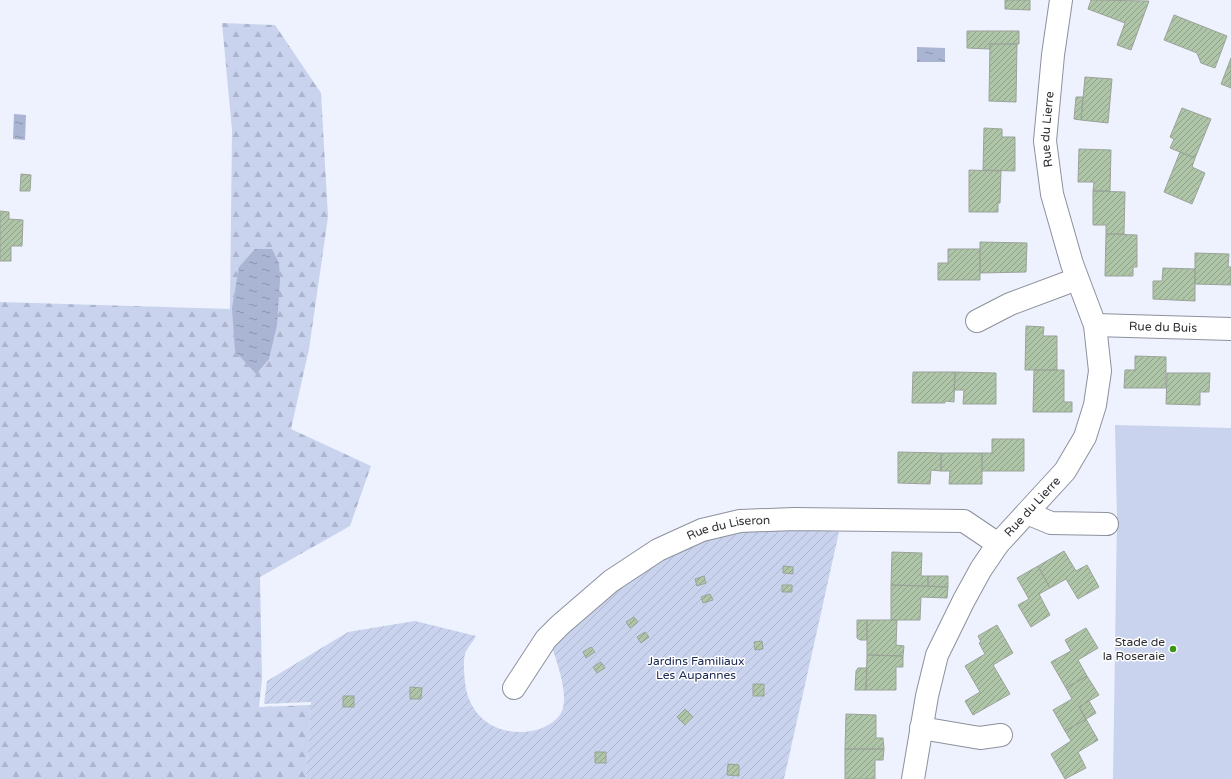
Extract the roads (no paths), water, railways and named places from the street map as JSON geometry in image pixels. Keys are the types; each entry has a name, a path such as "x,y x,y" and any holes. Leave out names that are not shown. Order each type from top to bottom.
{"street":[{"name":"Rue du Lierre","path":"913,779 921,728 937,656 964,600 980,569 998,544 1065,471 1085,437 1095,405 1100,371 1095,325 1077,278 1052,194 1045,141 1053,56 1061,0"},
{"path":"977,320 1010,304 1077,278"},
{"name":"Rue du Buis","path":"1095,325 1231,329"},
{"path":"1027,513 1051,523 1107,524"},
{"name":"Rue du Liseron","path":"514,688 546,639 611,581 658,550 702,530 740,521 794,519 964,521 998,544"},
{"path":"921,728 980,738 1001,735"}],"water":[{"path":"917,47 945,48 945,62 917,62"},
{"path":"14,114 26,115 25,140 13,139"},
{"path":"255,249 272,249 279,263 280,280 277,325 269,359 256,374 235,351 232,308 239,267"}],"place":[{"name":"Stade de la Roseraie","path":"1173,649"}],"park label":[{"name":"Jardins Familiaux Les Aupannes","path":"696,668"}]}
